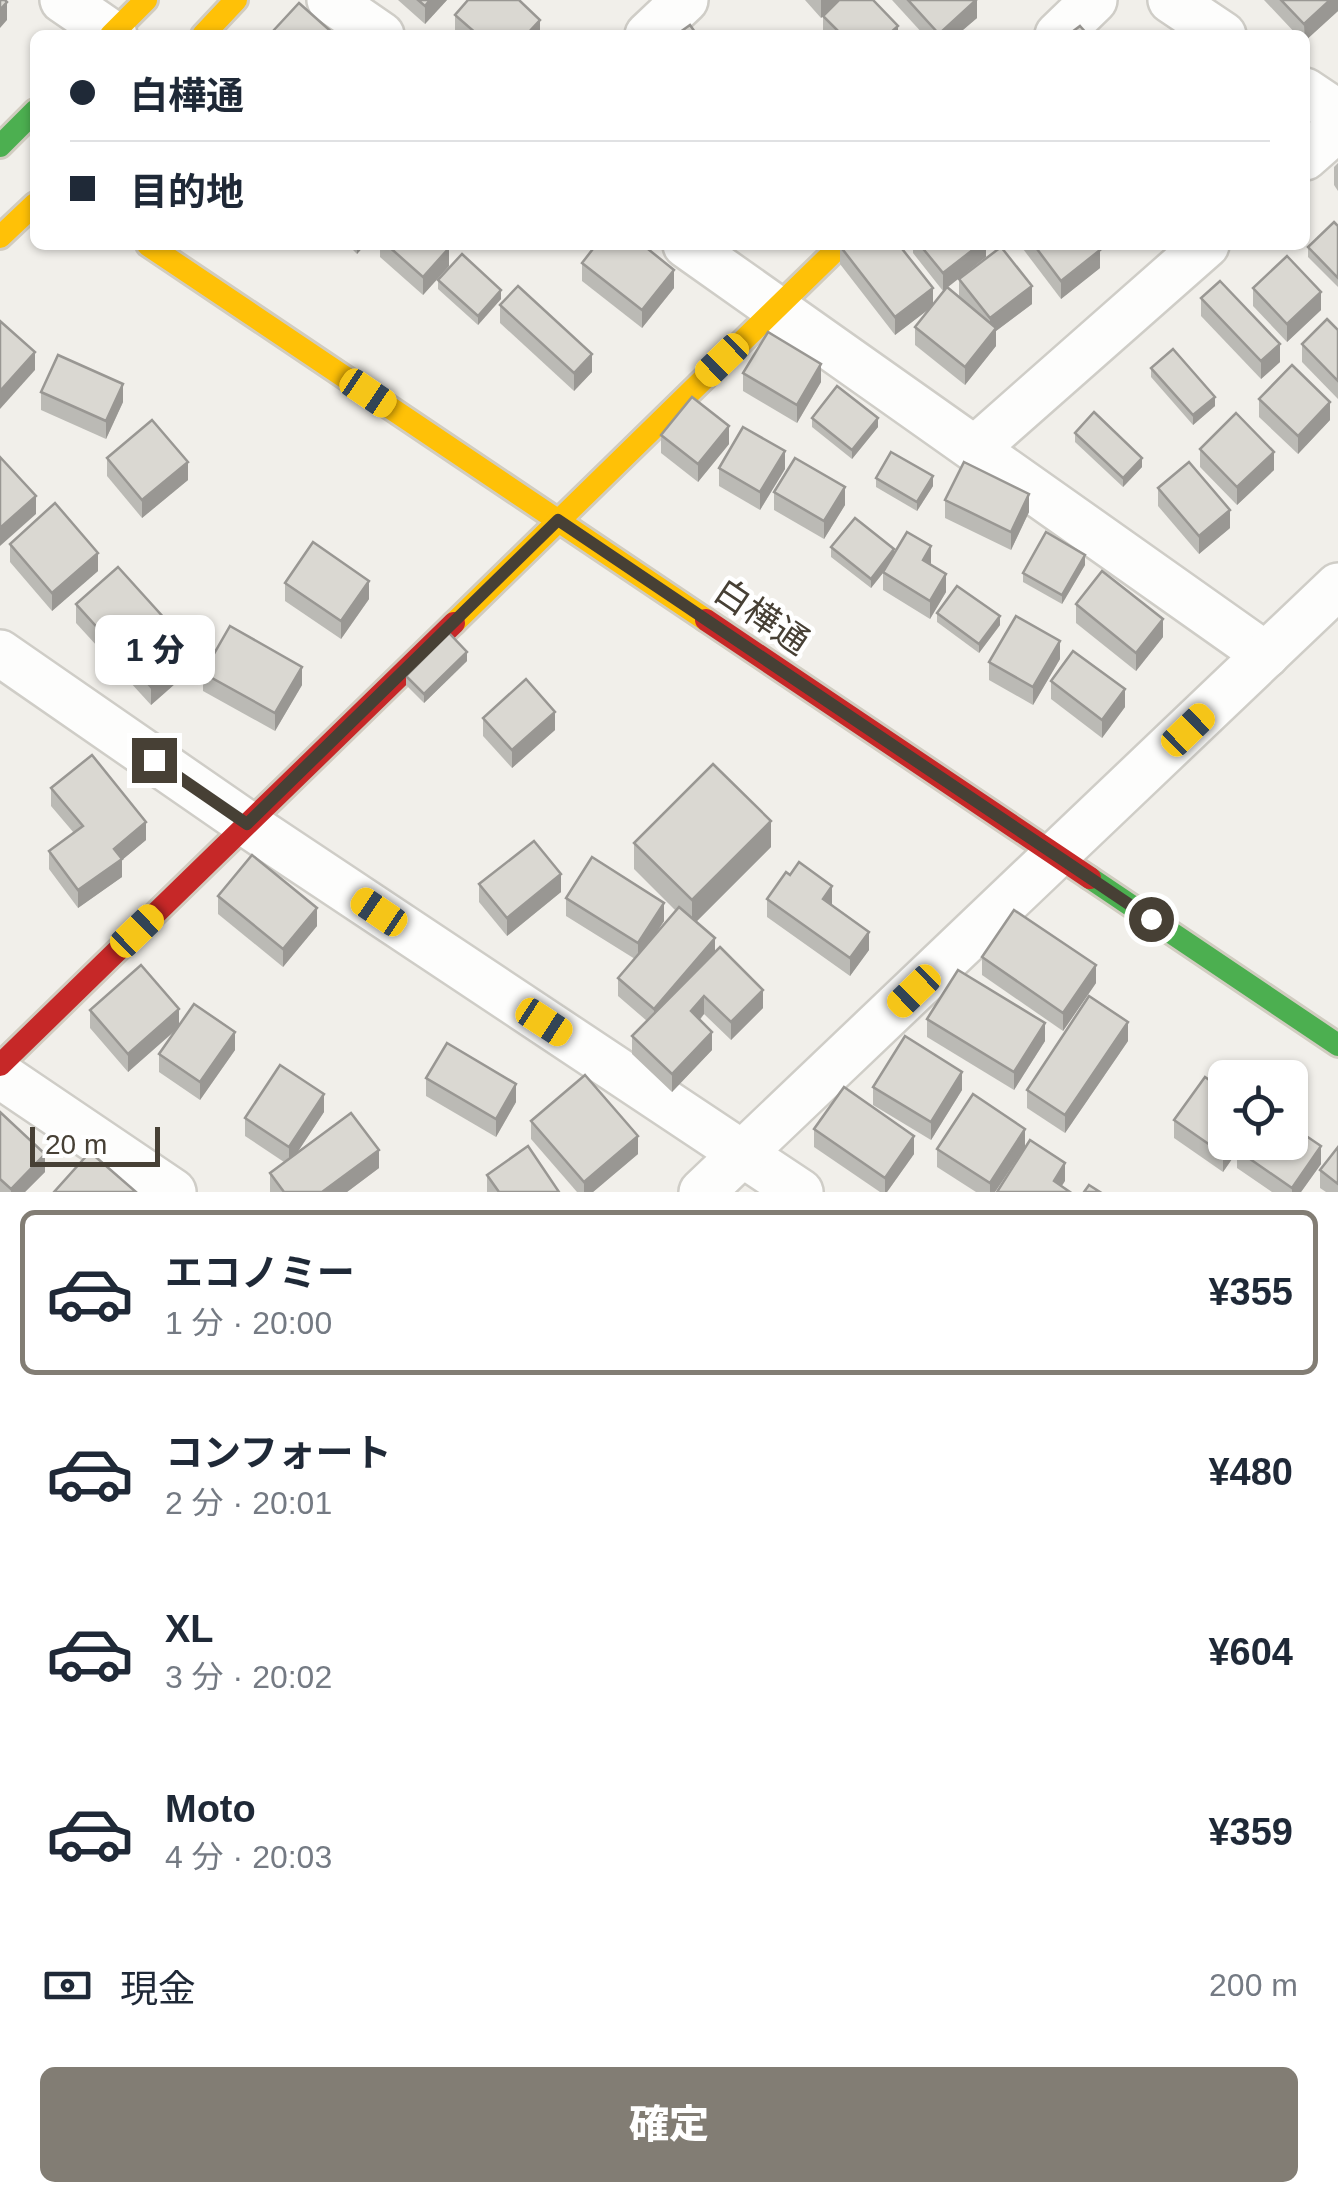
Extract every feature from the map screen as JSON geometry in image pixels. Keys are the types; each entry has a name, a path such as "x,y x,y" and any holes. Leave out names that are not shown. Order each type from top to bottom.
{"street":[{"path":"63,0 107,30"},
{"path":"117,30 146,0"},
{"path":"208,30 236,0"},
{"path":"330,0 374,30"},
{"path":"653,30 685,0"},
{"path":"1063,30 1094,0"},
{"path":"1172,0 1216,30"},
{"path":"1310,94 1338,113"},
{"path":"6,149 30,118"},
{"path":"1310,153 1338,128"},
{"path":"0,238 30,209"},
{"name":"白樺通","path":"155,250 1338,1045"},
{"path":"693,250 1266,655"},
{"path":"0,1065 836,250"},
{"path":"977,447 1200,250"},
{"path":"702,1192 1338,586"},
{"path":"0,653 247,824 800,1192"},
{"path":"0,1075 173,1192"}],"building":[{"path":"468,0 519,0 540,20 531,30 472,30 455,15"},
{"path":"839,0 873,0 898,26 894,30 837,30 823,16"},
{"path":"908,0 976,0 943,30 935,30"},
{"path":"1281,0 1330,0 1304,24"},
{"path":"299,3 329,30 274,30"},
{"path":"1334,222 1338,226 1338,278 1310,249"},
{"path":"393,250 447,250 423,277"},
{"path":"592,250 649,250 674,270 642,310 582,263"},
{"path":"843,250 903,250 933,288 895,317"},
{"path":"924,250 973,250 943,273"},
{"path":"997,250 1003,250 1032,286 990,318 959,279"},
{"path":"1038,250 1100,250 1061,281"},
{"path":"462,254 501,290 478,316 438,280"},
{"path":"1287,256 1321,292 1287,324 1253,288"},
{"path":"1220,281 1280,344 1261,361 1201,298"},
{"path":"518,286 592,354 574,373 500,305"},
{"path":"947,287 996,328 965,367 915,327"},
{"path":"1327,319 1338,330 1338,381 1302,344"},
{"path":"0,321 35,352 0,391"},
{"path":"768,332 821,364 797,405 743,373"},
{"path":"1173,349 1215,397 1193,415 1151,368"},
{"path":"58,355 123,384 106,421 41,392"},
{"path":"1292,365 1330,402 1298,436 1259,399"},
{"path":"837,386 878,418 852,450 812,418"},
{"path":"692,397 729,426 698,464 661,435"},
{"path":"1094,412 1142,458 1123,478 1075,433"},
{"path":"1236,413 1274,452 1237,487 1200,449"},
{"path":"152,420 188,462 142,500 107,458"},
{"path":"743,427 785,451 760,492 719,468"},
{"path":"891,452 933,476 917,502 876,478"},
{"path":"0,457 36,496 0,528"},
{"path":"795,458 845,487 824,521 774,492"},
{"path":"964,462 1029,494 1011,532 945,500"},
{"path":"1189,462 1230,510 1199,536 1158,488"},
{"path":"55,503 98,553 52,593 10,544"},
{"path":"855,518 894,549 871,579 831,547"},
{"path":"907,532 931,546 923,560 946,574 930,601 883,572"},
{"path":"1046,532 1085,555 1062,595 1023,573"},
{"path":"313,542 369,581 341,621 285,583"},
{"path":"118,567 193,650 151,687 76,604"},
{"path":"1102,571 1163,619 1136,653 1076,604"},
{"path":"957,586 1000,616 979,644 937,613"},
{"path":"1016,616 1060,641 1033,687 989,662"},
{"path":"230,626 302,667 275,713 203,673"},
{"path":"449,633 467,652 424,694 406,676"},
{"path":"1073,651 1125,689 1102,720 1051,681"},
{"path":"526,679 555,712 512,750 483,718"},
{"path":"92,755 146,822 114,849 122,859 78,890 49,851 83,826 51,788"},
{"path":"713,764 771,821 692,900 634,843"},
{"path":"534,841 561,874 507,918 479,884"},
{"path":"252,855 317,908 283,949 218,896"},
{"path":"592,857 664,903 638,943 566,898"},
{"path":"799,862 832,886 823,899 869,932 850,958 767,899 786,872 790,875"},
{"path":"679,907 715,938 654,1009 618,978"},
{"path":"1014,910 1096,965 1063,1013 982,957"},
{"path":"720,947 763,990 731,1022 704,996 691,1011 712,1032 672,1074 632,1036"},
{"path":"141,965 179,1009 128,1054 90,1010"},
{"path":"958,970 1045,1023 1014,1072 927,1019"},
{"path":"1089,996 1128,1022 1065,1115 1027,1090"},
{"path":"194,1004 235,1032 200,1082 159,1054"},
{"path":"905,1036 962,1072 931,1122 873,1087"},
{"path":"447,1043 516,1084 496,1119 426,1078"},
{"path":"280,1065 324,1094 289,1147 245,1118"},
{"path":"585,1075 638,1136 584,1182 531,1121"},
{"path":"1205,1077 1208,1079 1208,1144 1174,1120"},
{"path":"844,1087 914,1136 885,1178 814,1129"},
{"path":"973,1094 1025,1129 990,1183 937,1149"},
{"path":"0,1112 45,1154 11,1189 0,1179"},
{"path":"351,1113 379,1150 322,1192 284,1192 270,1173"},
{"path":"1308,1137 1321,1146 1292,1188 1251,1160 1308,1160"},
{"path":"1030,1140 1065,1163 1054,1181 1070,1192 997,1192"},
{"path":"528,1146 559,1192 499,1192 487,1175"},
{"path":"1338,1147 1338,1184 1320,1170"},
{"path":"90,1152 136,1192 54,1192"}],"traffic: fast":[{"path":"0,146 30,116"},
{"path":"1090,878 1338,1045"}],"traffic: slow":[{"path":"116,30 146,0"},
{"path":"208,30 236,0"},
{"path":"0,237 30,209"},
{"path":"155,250 706,620"},
{"path":"454,623 836,250"}],"traffic: jam":[{"path":"706,620 1090,878"},
{"path":"0,1065 454,623"}],"route":[{"path":"154,760 247,824 558,520 1151,919"}]}
